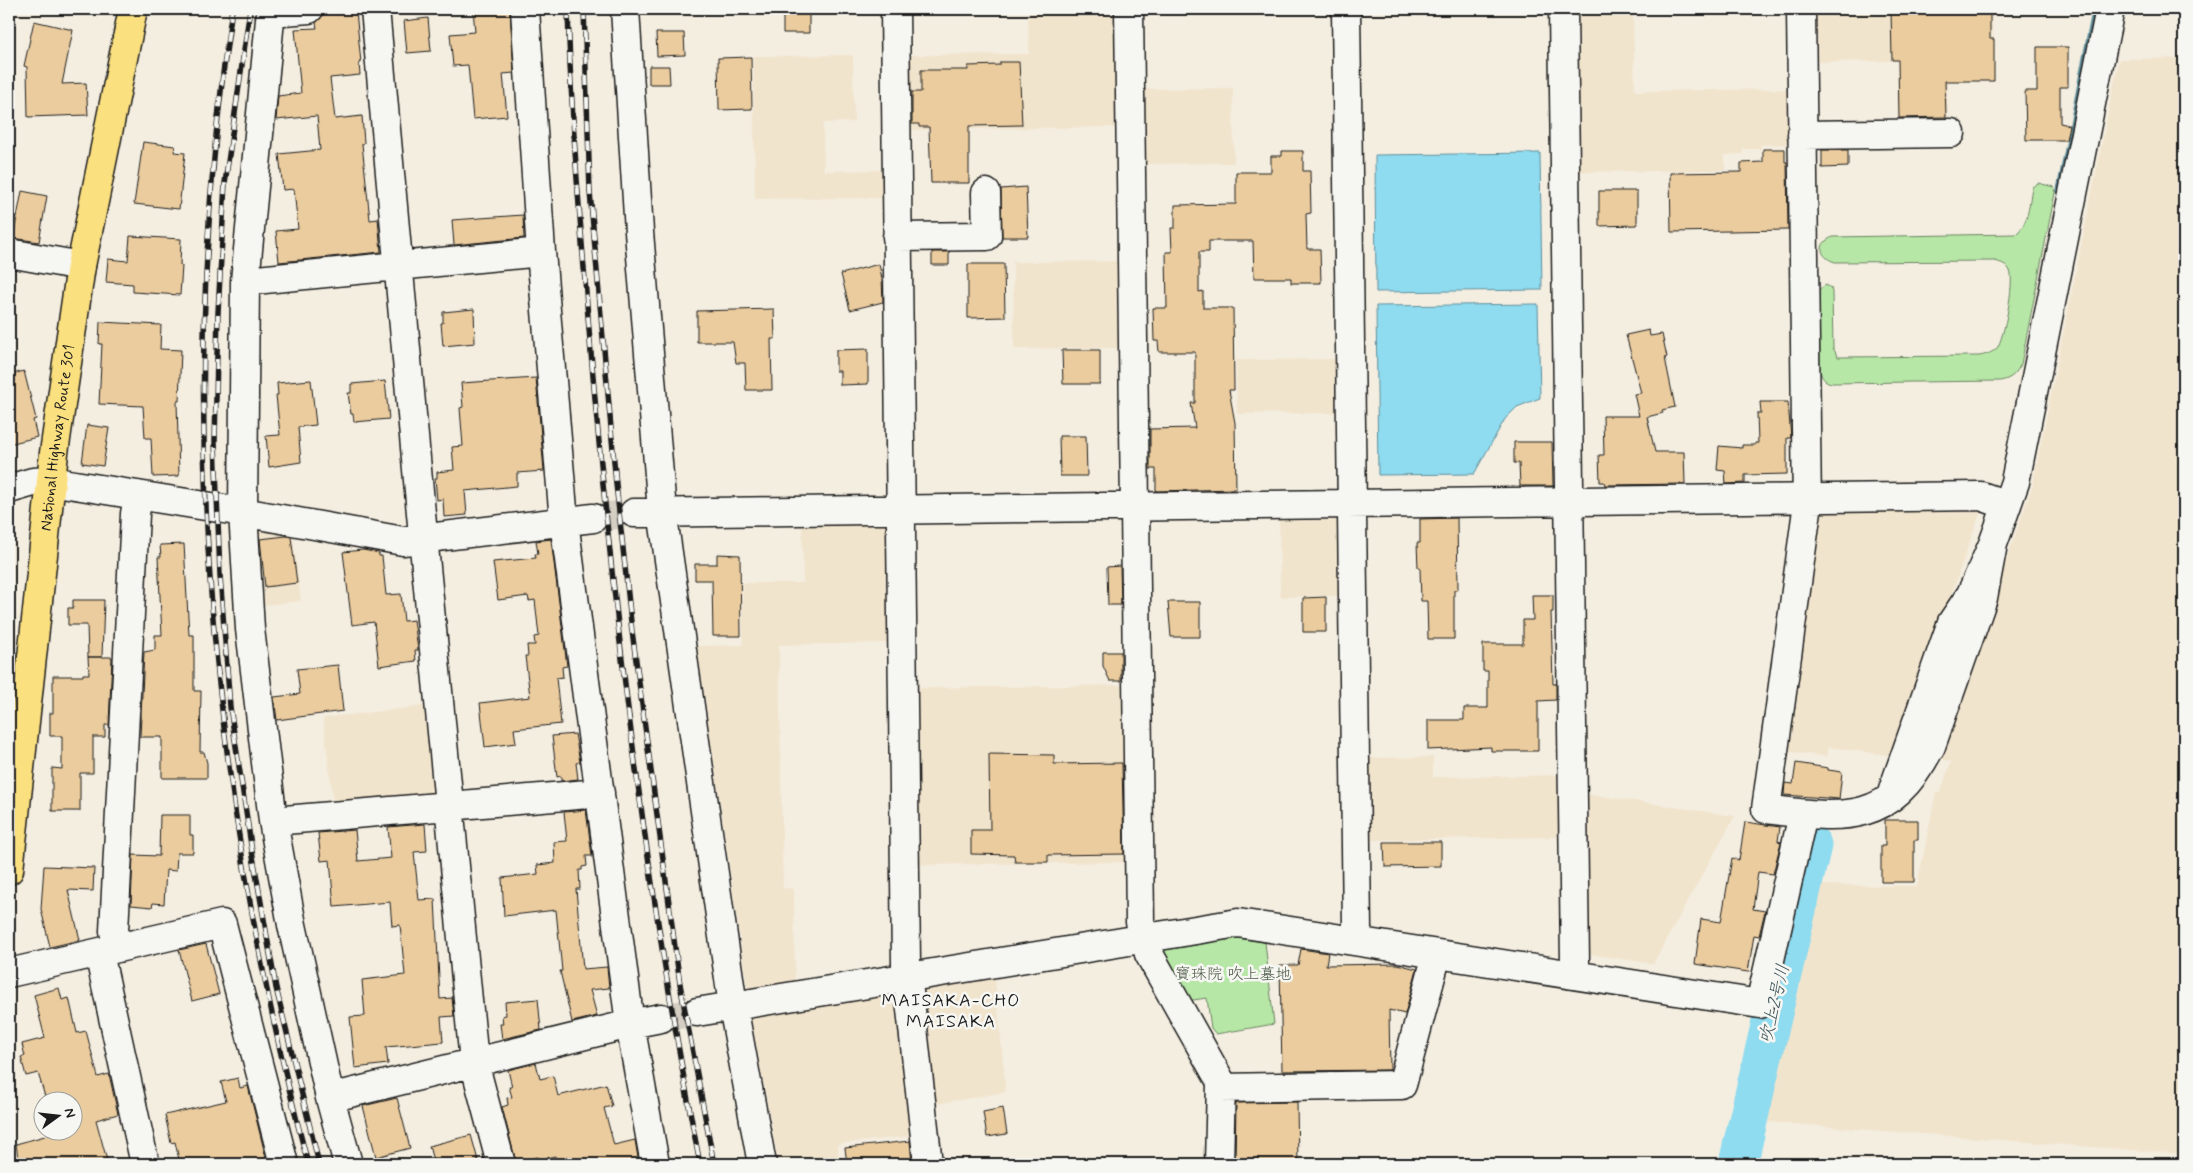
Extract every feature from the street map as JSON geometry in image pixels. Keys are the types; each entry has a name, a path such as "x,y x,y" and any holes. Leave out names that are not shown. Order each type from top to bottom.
{"highway":[{"name":"National Highway Route 301","path":"9,870 11,828 50,481 81,266 133,9"}],"street":[{"path":"309,9 271,11 245,281 243,512 250,629 273,822 292,925 330,1098 348,1164"},
{"path":"375,9 423,539 474,1062 501,1164"},
{"path":"525,9 541,252 564,521 630,1024 655,1164"},
{"path":"625,9 640,241 662,511 733,1006 762,1164"},
{"path":"894,9 906,964 928,1164"},
{"path":"1130,9 1140,922 1149,954 1221,1082 1219,1164"},
{"path":"1346,9 1356,941"},
{"path":"1563,9 1575,963 1573,975"},
{"path":"1801,9 1807,497 1766,808 1803,814 1834,816 1855,814 1875,807 1890,798 1952,622 1971,594 1993,544 2015,482 2110,9"},
{"path":"1802,135 1951,133"},
{"path":"897,237 987,236 986,193"},
{"path":"245,281 541,252"},
{"path":"9,253 81,266"},
{"path":"9,489 33,482 50,481 243,512 403,541 593,518"},
{"path":"138,495 134,530 114,931 109,951 144,1164"},
{"path":"634,513 662,511 1807,497 1981,496 2007,505"},
{"path":"273,822 600,793"},
{"path":"696,1012 1238,923 1760,1004 1803,814"},
{"path":"9,973 222,924 284,1164"},
{"path":"1221,1088 1402,1085 1436,954"},
{"path":"330,1098 661,1018"}],"shaded area":[{"path":"1028,9 1120,9 1121,127 905,130 905,55 1029,54"},
{"path":"1571,9 1633,9 1635,91 1792,89 1793,144 1761,145 1761,149 1743,149 1743,154 1725,155 1725,170 1574,172"},
{"path":"1816,9 1992,9 1993,62 1947,63 1948,127 1898,128 1897,61 1817,62"},
{"path":"853,55 854,122 823,123 824,171 887,170 887,198 755,199 753,56"},
{"path":"2184,58 2184,1154 1766,1122 1821,885 1917,886 1936,792 1940,793 1951,762 1936,757 2032,487 2119,59"},
{"path":"1233,88 1234,163 1141,164 1140,89"},
{"path":"1123,261 1124,348 1014,349 1013,262"},
{"path":"1341,359 1341,413 1237,414 1236,360"},
{"path":"1819,505 1982,508 1894,756 1828,747 1827,757 1784,751"},
{"path":"1343,517 1344,596 1280,597 1279,518"},
{"path":"891,523 892,643 779,645 783,888 794,889 795,986 748,994 697,646 743,645 742,583 803,583 802,524"},
{"path":"259,529 293,535 301,601 255,606 251,535"},
{"path":"1128,685 1130,862 915,865 913,688"},
{"path":"431,705 440,796 334,810 323,718"},
{"path":"1433,757 1433,777 1565,775 1565,837 1366,840 1365,758"},
{"path":"1581,793 1735,816 1653,964 1583,953"},
{"path":"995,977 1006,1092 931,1105 920,990"},
{"path":"901,993 915,1136 838,1144 839,1164 779,1164 751,1018"}],"green space":[{"path":"2038,183 2054,187 2055,193 2021,364 2013,376 2000,381 1831,383 1824,379 1820,371 1819,292 1826,285 1831,288 1832,292 1833,348 1838,357 1979,356 1993,351 2000,343 2008,310 2011,277 2010,271 2004,264 1995,261 1835,262 1823,253 1822,246 1824,243 1833,237 2016,234 2024,225 2032,187"},
{"path":"1814,884 1818,887 1819,892 1756,1164 1743,1164 1807,889 1809,885"},
{"name":"寶珠院 吹上墓地","path":"1238,938 1265,942 1274,1024 1216,1034 1211,1028 1207,998 1186,1001 1158,951"}],"water":[{"path":"1540,153 1542,290 1376,292 1375,155"},
{"path":"1538,304 1540,398 1517,407 1505,419 1474,474 1378,475 1376,306"}],"building":[{"path":"473,9 510,9 514,73 503,74 507,116 473,119 468,65 453,66 450,34 475,32"},
{"path":"783,9 809,9 809,33 783,33"},
{"path":"1891,9 1990,9 1990,39 1994,39 1994,81 1945,81 1946,117 1899,118 1898,60 1892,60"},
{"path":"356,11 361,63 359,63 360,75 330,78 335,119 362,116 364,143 362,144 370,220 378,219 381,252 279,262 276,231 298,229 294,189 283,190 279,154 320,150 317,116 276,120 278,96 301,93 295,29 317,28 316,23 323,14"},
{"path":"428,18 431,51 407,53 404,21"},
{"path":"34,21 73,30 62,84 86,83 88,115 28,117 27,67 24,66"},
{"path":"656,33 684,33 685,55 657,56"},
{"path":"2037,47 2068,47 2068,87 2060,87 2060,123 2069,125 2066,140 2026,140 2025,91 2037,91"},
{"path":"751,57 752,109 719,110 718,58"},
{"path":"1000,62 1019,62 1022,125 969,126 969,183 931,183 929,127 919,127 919,124 912,124 912,92 921,92 921,70 968,70 968,66 1000,65"},
{"path":"649,66 669,66 670,84 649,84"},
{"path":"143,142 175,146 174,152 185,153 179,209 134,204"},
{"path":"1763,149 1785,149 1785,162 1787,162 1788,230 1671,232 1670,173 1741,172 1741,163 1763,162"},
{"path":"1822,150 1848,150 1848,167 1822,168"},
{"path":"1282,151 1303,151 1303,171 1310,171 1311,213 1306,214 1307,249 1320,249 1321,283 1291,283 1291,278 1254,278 1253,241 1209,241 1209,252 1199,252 1199,292 1203,291 1203,308 1233,308 1234,390 1229,390 1235,423 1236,489 1156,491 1156,469 1150,469 1150,429 1195,428 1191,403 1195,403 1195,352 1159,352 1158,341 1154,341 1153,308 1167,308 1166,252 1172,252 1171,228 1175,228 1175,205 1236,204 1236,172 1271,172 1271,156 1282,156"},
{"path":"1026,187 1028,237 1002,237 1001,189"},
{"path":"22,191 47,196 39,242 13,238"},
{"path":"1599,191 1637,191 1637,225 1599,226"},
{"path":"523,215 524,238 454,245 452,220"},
{"path":"130,236 181,239 180,295 133,292 133,284 106,282 108,259 128,261"},
{"path":"932,252 949,252 949,265 932,265"},
{"path":"879,264 883,302 850,310 841,274"},
{"path":"968,264 1004,264 1005,317 968,318"},
{"path":"474,309 475,343 443,346 441,323 443,323 443,312"},
{"path":"774,309 775,339 771,339 772,390 746,390 745,363 736,363 733,342 697,342 697,311"},
{"path":"100,322 161,325 160,349 181,350 179,401 177,401 179,476 153,477 151,438 145,438 143,406 99,404 102,344 99,344"},
{"path":"1649,330 1650,336 1662,334 1675,407 1662,410 1663,413 1647,417 1655,452 1684,452 1685,484 1605,485 1604,482 1600,482 1599,455 1604,455 1603,416 1639,416 1634,394 1641,393 1626,335"},
{"path":"868,349 868,384 840,385 840,371 836,371 836,350"},
{"path":"1062,350 1100,350 1100,384 1063,384"},
{"path":"24,371 36,419 33,420 37,437 9,444 9,375"},
{"path":"536,378 544,471 517,473 517,486 465,491 467,515 444,517 443,499 437,500 435,478 437,478 437,472 454,470 452,447 463,446 460,408 463,407 461,383"},
{"path":"311,380 316,425 298,427 301,462 269,467 266,436 280,435 276,395 278,395 277,383"},
{"path":"385,381 389,419 354,422 348,393 351,393 351,384"},
{"path":"1760,402 1788,402 1791,438 1787,438 1787,474 1745,475 1745,483 1726,484 1725,471 1717,470 1719,446 1742,448 1742,445 1755,445 1755,443 1758,443 1757,413 1761,413"},
{"path":"87,425 109,428 103,466 82,463"},
{"path":"1059,436 1086,436 1087,476 1060,476"},
{"path":"1514,442 1552,442 1553,486 1520,486 1519,463 1514,463"},
{"path":"1457,518 1458,590 1454,590 1454,639 1428,639 1427,601 1421,601 1420,568 1418,568 1417,543 1420,543 1420,519"},
{"path":"291,537 297,583 265,587 260,539"},
{"path":"551,539 567,666 562,667 563,677 556,678 561,724 514,729 516,743 485,747 480,703 530,697 525,656 528,656 527,645 535,645 534,637 539,636 535,600 529,601 528,596 498,600 493,562 536,558 535,554 538,554 536,541"},
{"path":"184,544 189,635 194,635 194,691 201,691 200,752 204,752 207,763 207,778 162,778 162,737 140,737 144,652 155,650 155,635 162,635 158,557 161,557 160,545"},
{"path":"363,550 379,553 379,556 382,556 386,595 401,594 404,621 414,620 418,650 415,650 416,661 379,666 374,622 352,625 343,552"},
{"path":"717,554 740,555 741,636 713,636 712,580 695,580 695,564 717,564"},
{"path":"1120,566 1121,605 1108,605 1107,567"},
{"path":"1532,595 1553,595 1553,612 1551,612 1553,684 1556,684 1556,700 1538,701 1538,751 1491,751 1491,747 1428,750 1428,720 1464,720 1464,708 1488,708 1488,671 1483,671 1483,644 1523,644 1523,620 1533,620"},
{"path":"1326,597 1326,632 1303,632 1303,598"},
{"path":"73,600 104,600 102,657 88,657 87,625 68,625 68,608 73,608"},
{"path":"1168,602 1200,602 1200,637 1171,637"},
{"path":"1103,652 1121,652 1121,681 1110,681 1103,666"},
{"path":"88,657 112,657 109,725 105,725 105,737 93,737 93,773 80,773 80,811 52,811 52,768 62,769 62,736 50,736 50,713 53,713 53,676 83,676 83,674 89,674"},
{"path":"338,665 343,711 277,720 274,697 300,694 297,669"},
{"path":"575,734 580,762 576,763 578,779 561,781 561,776 557,777 552,736"},
{"path":"989,754 1054,755 1054,764 1122,763 1124,854 1048,855 1048,862 1015,862 1014,855 971,854 971,830 990,830"},
{"path":"1796,763 1842,772 1839,799 1784,795 1785,783 1793,784"},
{"path":"586,810 592,856 586,856 587,866 579,870 580,889 576,889 583,969 607,967 609,988 590,990 597,1016 572,1022 560,971 562,971 556,910 504,916 502,878 538,874 537,865 555,863 554,842 567,841 564,812"},
{"path":"160,815 190,815 190,835 193,835 193,853 177,853 176,871 166,870 164,904 153,903 152,907 131,905 133,855 159,856"},
{"path":"1885,820 1918,820 1918,840 1914,840 1914,882 1881,882 1881,846 1885,846"},
{"path":"1745,822 1780,827 1778,841 1781,842 1773,874 1758,872 1753,909 1765,911 1759,936 1754,935 1748,972 1695,964 1701,919 1721,922 1732,858 1739,860"},
{"path":"425,824 427,851 414,852 419,900 435,899 440,999 452,998 454,1016 441,1017 443,1042 386,1047 388,1064 355,1068 350,1017 365,1016 362,980 405,975 400,925 392,926 390,902 334,907 330,860 321,861 318,833 355,830 358,861 391,858 388,827"},
{"path":"1384,842 1441,842 1441,866 1385,867"},
{"path":"44,866 94,868 93,891 68,890 80,940 50,947 41,909"},
{"path":"206,944 219,994 192,1001 179,950"},
{"path":"1301,949 1328,953 1326,965 1397,964 1417,969 1405,1014 1389,1010 1390,1070 1282,1071 1280,965 1298,965"},
{"path":"59,988 62,1000 69,998 77,1033 86,1031 98,1077 109,1074 118,1114 96,1120 108,1164 19,1164 16,1144 32,1140 82,1140 82,1090 43,1090 38,1073 26,1076 21,1057 25,1056 22,1044 45,1038 34,995"},
{"path":"538,999 541,1030 502,1039 500,1024 503,1024 502,1016 506,1015 505,1002"},
{"path":"536,1063 540,1079 553,1076 558,1096 606,1084 612,1106 604,1108 614,1145 635,1140 639,1164 557,1164 555,1156 538,1160 537,1157 516,1162 502,1107 508,1105 507,1098 512,1097 509,1087 512,1087 508,1070"},
{"path":"238,1078 240,1088 248,1086 266,1158 241,1164 180,1164 175,1142 171,1143 165,1115 226,1101 221,1082"},
{"path":"397,1098 410,1148 376,1157 363,1106"},
{"path":"1297,1102 1298,1164 1235,1164 1236,1103"},
{"path":"1003,1108 1007,1134 987,1137 983,1112"},
{"path":"471,1135 479,1164 434,1164 429,1146"},
{"path":"910,1141 912,1164 847,1164 845,1148"}],"waterway":[{"path":"2059,192 2095,9"},
{"name":"吹上2号川","path":"1738,1164 1812,845"}],"tunnel":[{"path":"593,518 634,513"},
{"path":"661,1018 697,1012"}],"railway":[{"path":"232,9 214,154 205,299 204,444 211,590 225,735 246,879 274,1022 308,1164"},
{"path":"250,9 225,183 218,313 215,441 220,575 230,707 251,845 276,988 319,1164"},
{"path":"568,9 580,217 609,548 648,857 681,1062 700,1164"},
{"path":"584,9 590,192 616,484 632,631 680,984 714,1164"}],"district":[{"name":"MAISAKA-CHO MAISAKA","path":"951,1011"}]}
